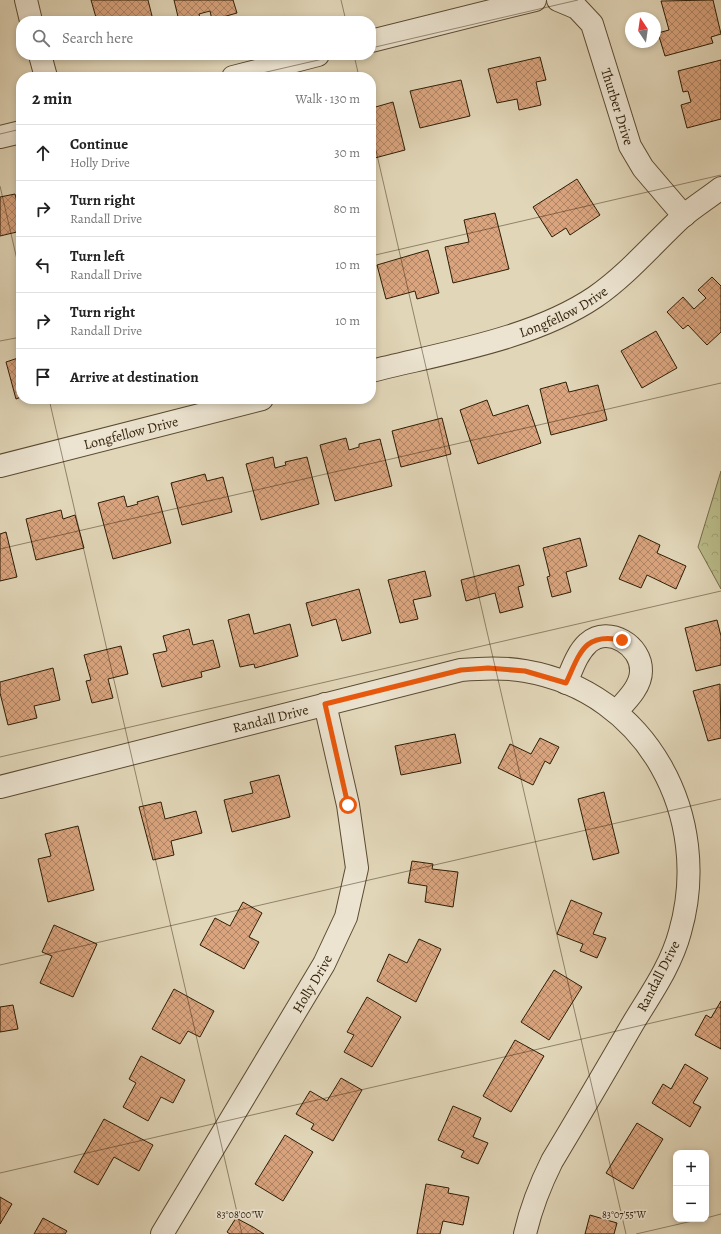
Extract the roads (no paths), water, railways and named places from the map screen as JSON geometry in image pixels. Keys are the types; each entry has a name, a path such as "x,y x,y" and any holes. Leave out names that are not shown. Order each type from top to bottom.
{"street":[{"path":"26,0 30,16"},
{"path":"376,41 535,0"},
{"name":"Thurber Drive","path":"558,0 577,8 592,24 630,146 643,168 684,216"},
{"path":"41,60 45,72"},
{"path":"252,72 299,60"},
{"path":"0,137 16,133"},
{"name":"Longfellow Drive","path":"376,370 540,326 576,308 596,296 616,281 684,216 721,188"},
{"name":"Longfellow Drive","path":"0,466 242,404"},
{"path":"566,683 582,650 590,641 599,638 622,640 637,653 642,671 634,691 616,712"},
{"name":"Randall Drive","path":"0,787 461,670 488,668 525,671 581,689 616,712 641,736 654,754 674,790 686,832 689,851 686,911 674,953 663,974 552,1161 539,1187 529,1214 525,1234"},
{"name":"Holly Drive","path":"162,1234 324,964 346,917 357,868 348,805 325,704"}]}
